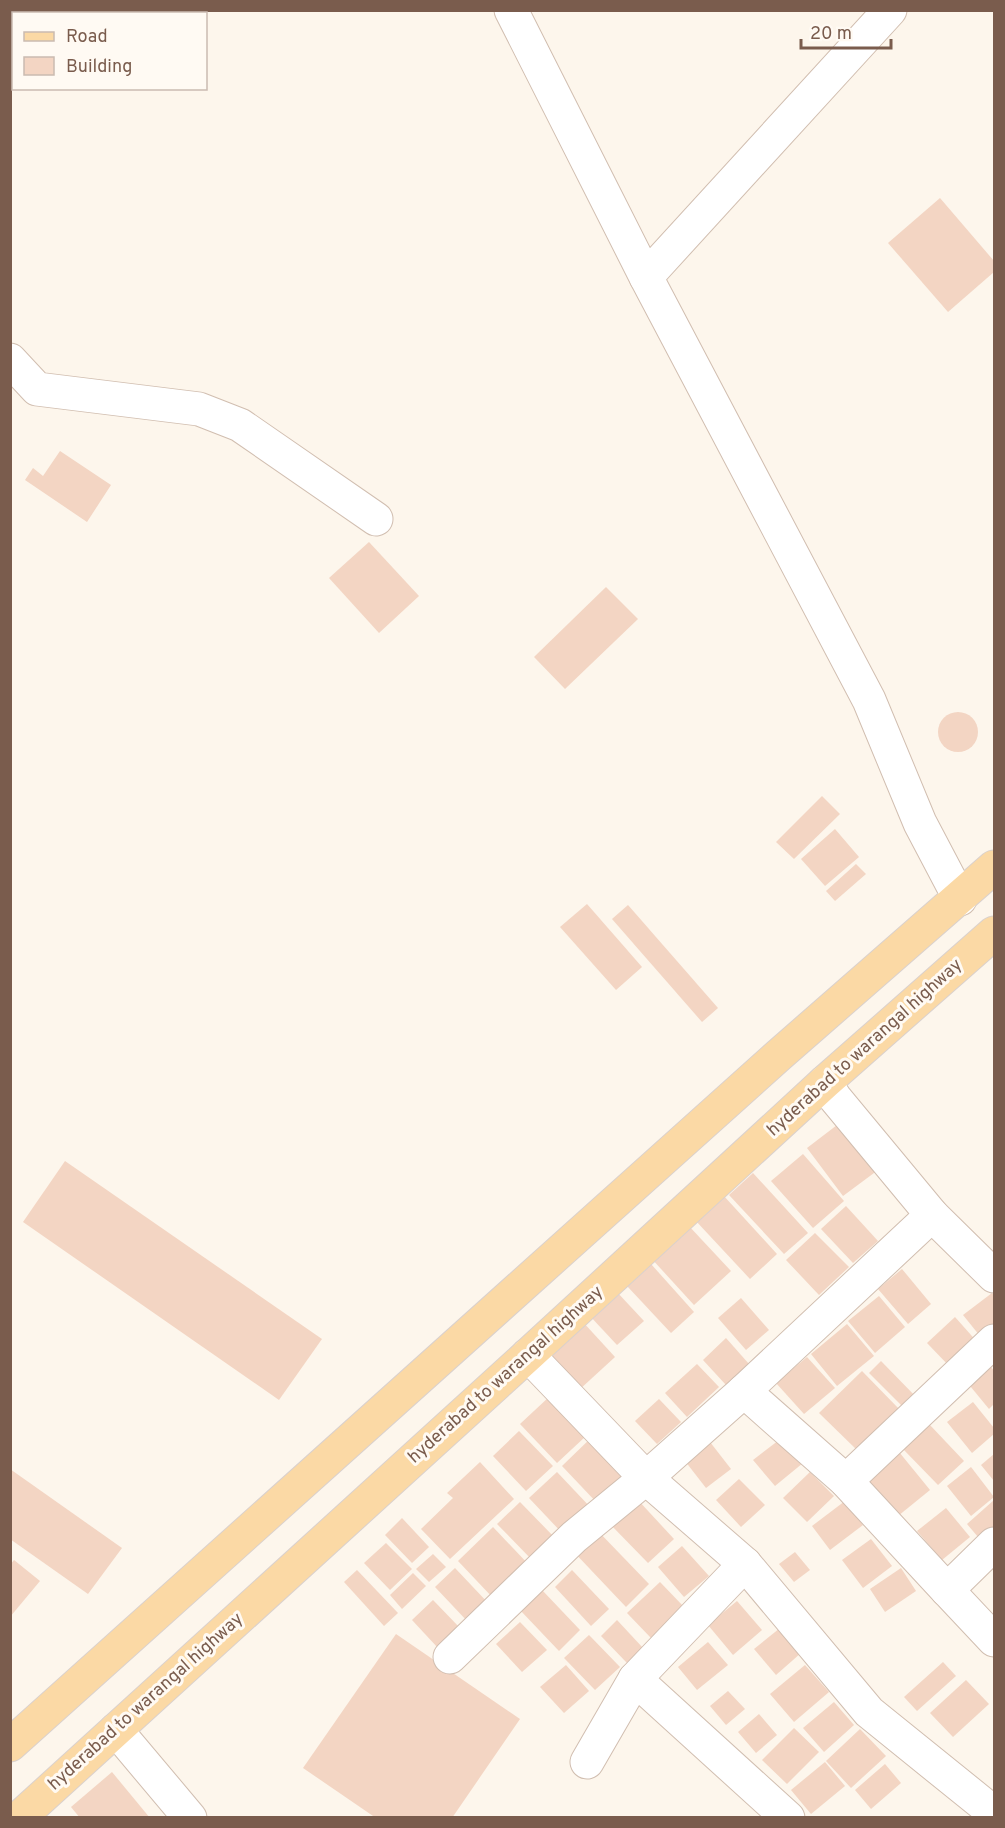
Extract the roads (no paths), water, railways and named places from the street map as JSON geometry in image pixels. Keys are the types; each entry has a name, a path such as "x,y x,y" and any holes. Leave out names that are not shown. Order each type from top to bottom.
{"main road":[{"path":"10,1745 779,1055 994,867"},
{"name":"hyderabad to warangal highway","path":"19,1818 825,1082 994,933"}],"street":[{"path":"512,10 646,277 869,700 920,823 960,899"},
{"path":"646,277 890,10"},
{"path":"10,360 37,388 200,409 240,425 376,519"},
{"path":"825,1082 835,1098 933,1215 992,1267"},
{"path":"450,1657 574,1537 646,1478 744,1391 933,1215"},
{"path":"846,1480 994,1341"},
{"path":"528,1355 646,1478 745,1564 869,1712 994,1813"},
{"path":"744,1391 846,1480 994,1640"},
{"path":"947,1590 994,1544"},
{"path":"587,1762 635,1679 745,1564"},
{"path":"635,1679 788,1818"},
{"path":"116,1730 190,1818"}]}
